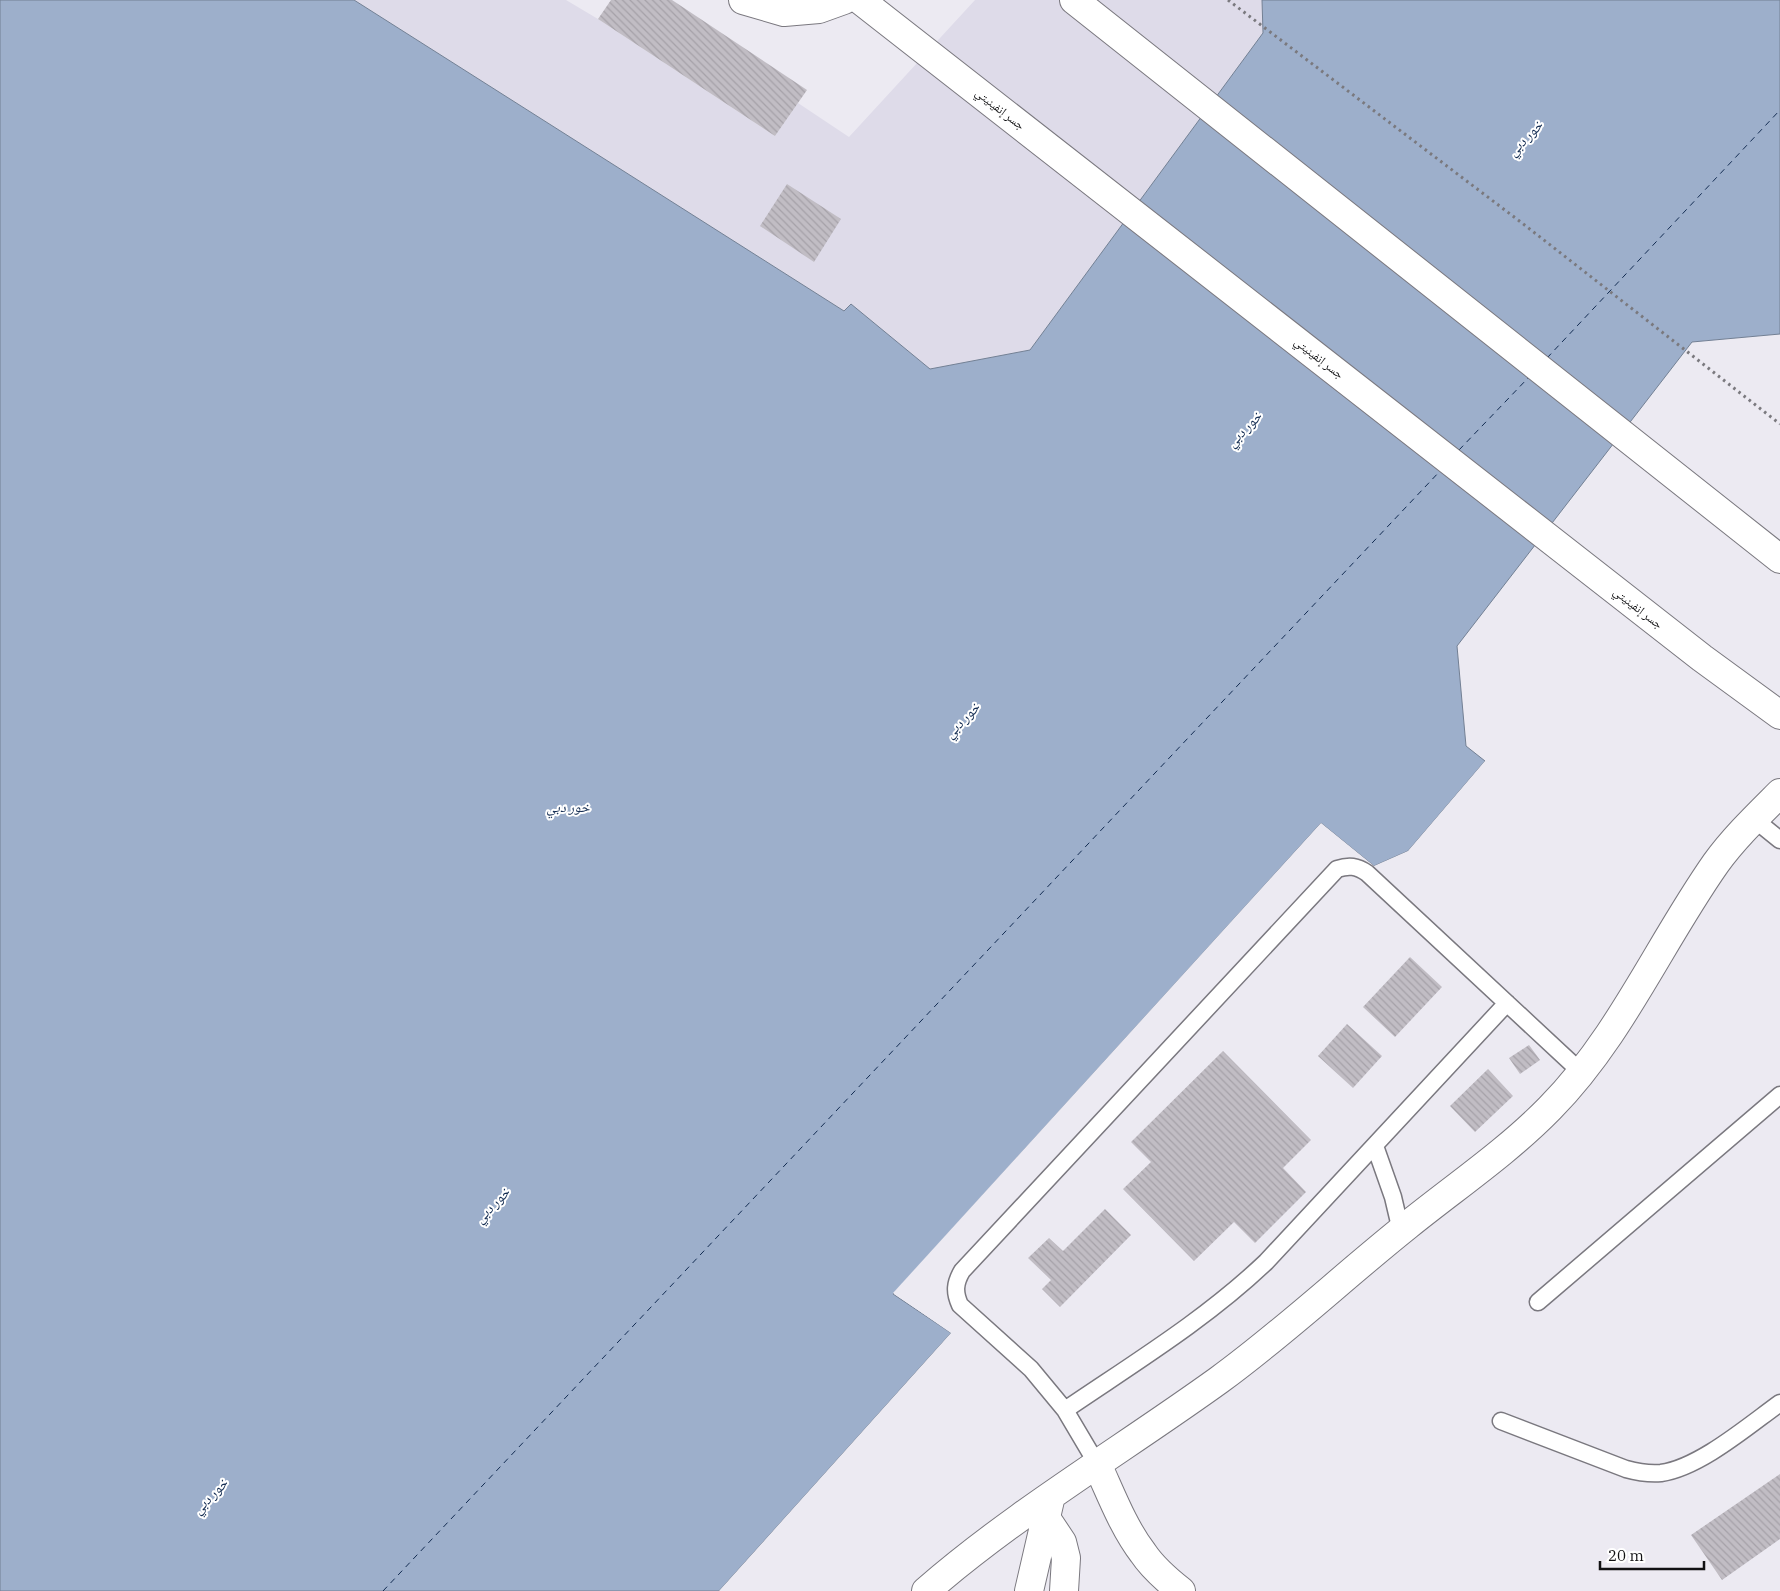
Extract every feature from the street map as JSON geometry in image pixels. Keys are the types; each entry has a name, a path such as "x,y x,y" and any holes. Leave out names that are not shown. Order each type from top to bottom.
{"main road":[{"path":"743,0 784,12 819,10 844,0"},
{"name":"جسر إنفينيتي","path":"860,0 1702,658 1780,715"},
{"path":"1074,0 1780,559"},
{"path":"926,1591 956,1565 1048,1507 1097,1464 1221,1379 1401,1230 1514,1140 1549,1109 1582,1073 1613,1030 1718,860 1780,793"},
{"path":"1097,1464 1127,1530 1162,1575 1181,1591"},
{"path":"1029,1591 1048,1507"},
{"path":"1048,1507 1062,1542 1066,1558 1064,1591"}],"lane":[{"path":"1754,819 1780,840"},
{"path":"1097,1464 1065,1410 1031,1369 960,1305 956,1297 955,1288 958,1279 962,1271 1337,869 1353,866 1361,868 1582,1073"},
{"path":"1065,1410 1187,1328 1241,1286 1266,1262 1508,1003"},
{"path":"1538,1302 1780,1095"},
{"path":"1375,1146 1390,1188 1401,1230"},
{"path":"1501,1421 1626,1469 1643,1473 1660,1473 1677,1470 1706,1456 1780,1404"}],"path":[{"path":"1228,0 1522,222 1780,424"}],"shaded area":[{"path":"354,0 566,0 598,19 775,136 798,103 849,137 975,0 1262,0 1264,32 1030,350 930,369 851,304 844,311"}],"water":[{"name":"خور دبي","path":"0,0 354,0 844,311 851,304 930,369 1030,350 1263,33 1262,0 1780,0 1780,334 1692,342 1457,646 1466,746 1485,761 1408,851 1374,866 1321,823 893,1294 951,1333 719,1591 0,1591"}],"pier":[{"path":"1485,761 1487,762 1409,852 1375,868 1321,826 897,1293 952,1331 953,1334 730,1583 722,1591 719,1591 951,1333 893,1293 1321,823 1374,866 1408,851"}],"building":[{"path":"611,0 672,0 807,90 775,136 598,19"},
{"path":"787,184 841,219 814,262 760,226"},
{"path":"1410,957 1442,987 1395,1037 1363,1007"},
{"path":"1347,1024 1382,1056 1353,1088 1318,1056"},
{"path":"1529,1045 1540,1060 1520,1074 1509,1058"},
{"path":"1223,1051 1311,1140 1283,1168 1306,1192 1255,1243 1234,1222 1194,1261 1123,1189 1151,1162 1131,1142"},
{"path":"1488,1069 1513,1096 1475,1132 1450,1106"},
{"path":"1105,1209 1131,1235 1060,1307 1042,1289 1051,1280 1028,1258 1049,1238 1063,1251"},
{"path":"1780,1474 1780,1539 1722,1580 1691,1535"}],"ferry route":[{"path":"1547,358 1780,110"},
{"path":"1459,450 1529,377"},
{"path":"383,1591 1441,470"}]}
